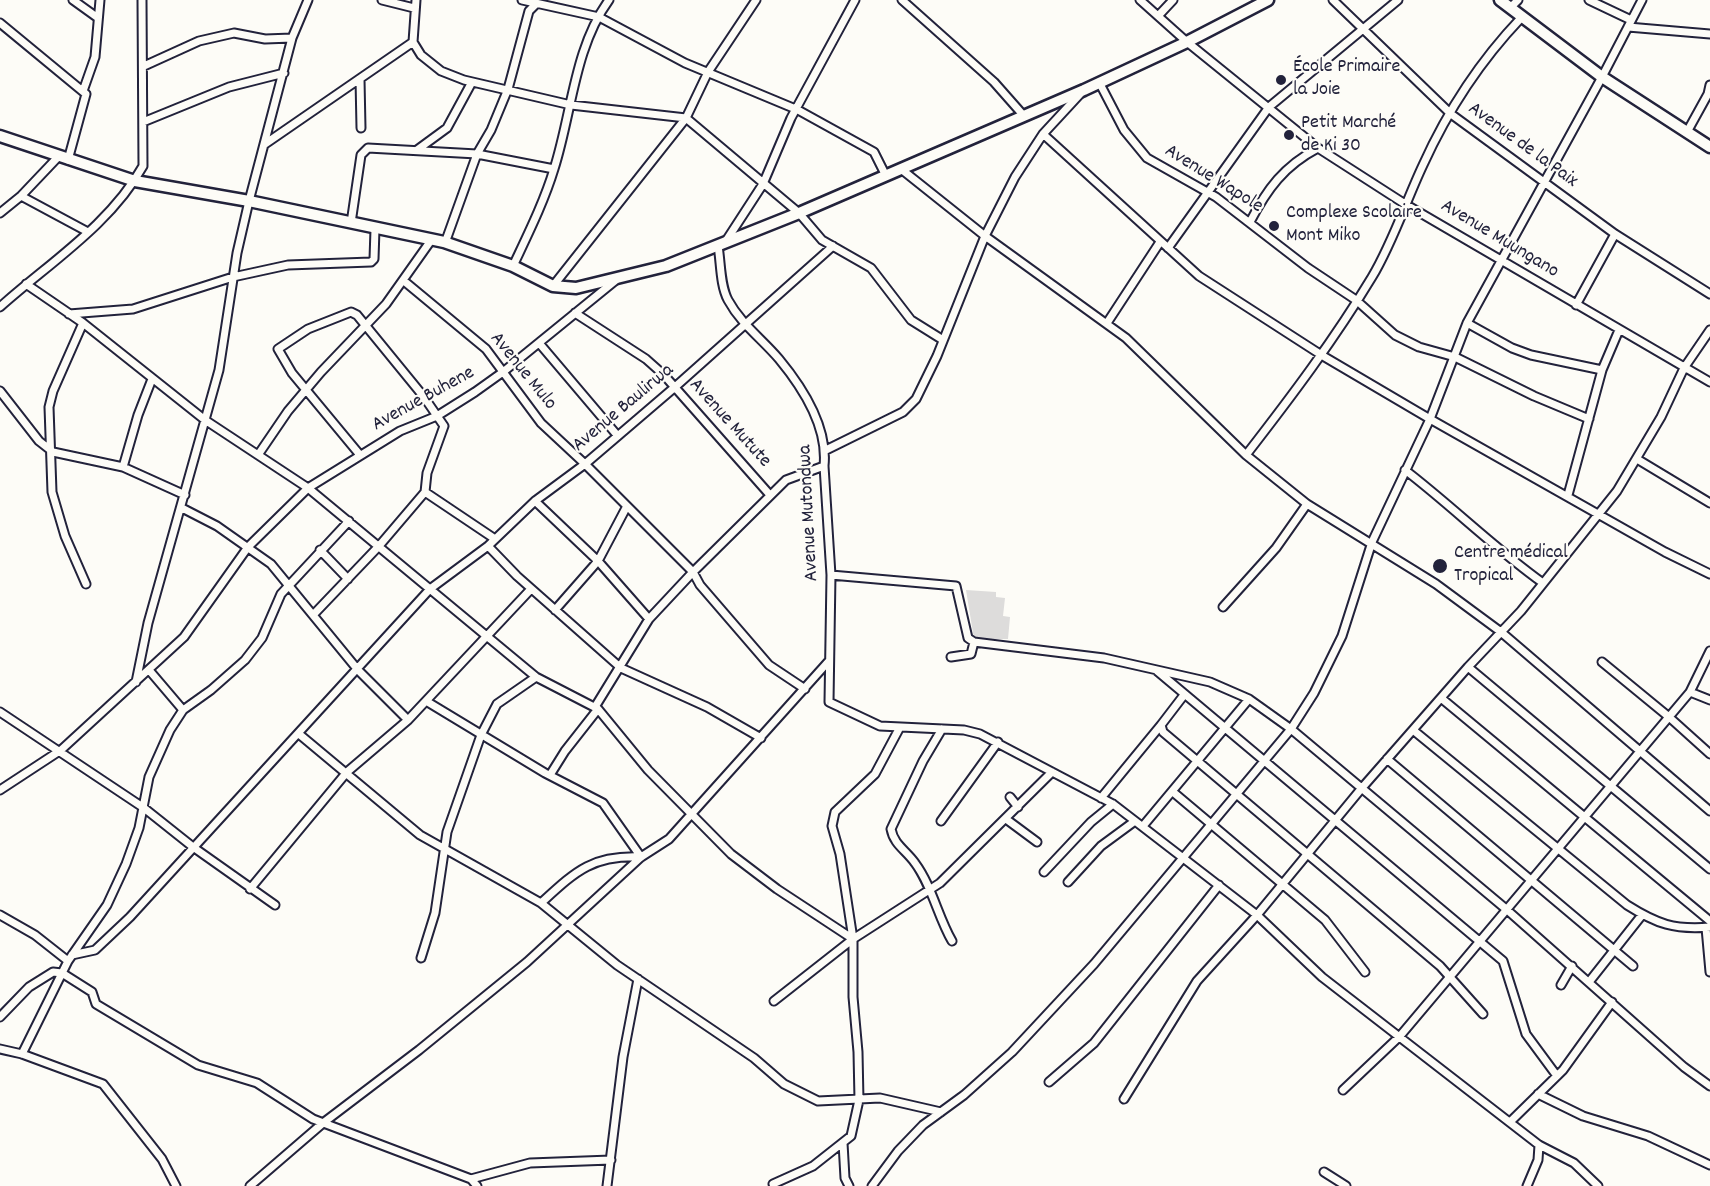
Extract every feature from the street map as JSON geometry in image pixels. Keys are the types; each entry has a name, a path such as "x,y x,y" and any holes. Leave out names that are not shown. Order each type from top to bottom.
{"main road":[{"path":"0,136 135,181 249,201 432,239 513,266 552,285 576,288 666,266 799,213 1084,90 1187,42 1268,0"},
{"path":"1500,0 1514,4 1521,18 1602,78 1710,147"}],"street":[{"path":"73,0 98,18"},
{"path":"83,91 95,57 100,0"},
{"path":"0,307 88,232 135,181 145,159 142,0"},
{"path":"136,682 148,623 182,508 221,359 233,277 249,201 292,38 308,0"},
{"path":"382,0 414,8"},
{"path":"416,0 413,42 421,55 441,70 472,82 508,88 571,105 686,118 799,213 816,234 833,246 863,261 910,320 943,340"},
{"path":"522,0 535,5 562,4 598,17 708,72 798,110 874,152 886,176"},
{"path":"513,266 554,169 583,54 598,17 609,0"},
{"path":"552,285 686,118 708,72 756,0"},
{"path":"722,244 763,184 791,118 798,110 855,0"},
{"name":"Avenue Muungano","path":"1140,0 1187,42 1269,106 1318,148 1405,204 1710,382"},
{"path":"1158,16 1173,0"},
{"name":"Avenue de la Paix","path":"1333,0 1451,114 1614,234 1710,294"},
{"path":"1168,248 1269,106 1398,0"},
{"path":"1589,0 1629,23 1710,34"},
{"path":"872,1186 898,1151 923,1125 1012,1052 1094,964 1292,729 1314,693 1342,636 1372,542 1430,419 1467,323 1602,78 1642,0"},
{"path":"905,1 994,82 1023,116"},
{"path":"445,243 477,154 491,130 508,88 528,14 535,5"},
{"path":"1246,455 1323,356 1372,277 1424,161 1451,114 1500,40 1521,18"},
{"path":"0,23 87,96 64,158 0,213"},
{"path":"144,66 199,41 234,33 265,39 292,38"},
{"path":"265,144 413,42"},
{"path":"143,122 229,87 284,73"},
{"path":"360,79 361,128"},
{"path":"417,150 447,128 472,82"},
{"name":"Avenue Wapole","path":"1098,82 1124,130 1147,158 1209,193 1250,222 1308,268 1356,300 1405,342 1455,357 1534,396 1589,419"},
{"path":"1687,132 1708,94 1710,85"},
{"path":"826,450 910,406 933,365 985,236 1015,177 1043,134 1084,90"},
{"path":"1043,134 1199,276 1323,356 1430,419 1710,574"},
{"path":"351,223 364,150 368,148 477,154 554,169"},
{"path":"1250,222 1266,191 1301,157 1318,148"},
{"path":"901,170 985,236 1126,338 1188,395 1246,455 1307,504 1372,542 1436,584 1501,632 1710,811"},
{"path":"21,196 88,232"},
{"path":"69,314 133,309 233,277 288,265 371,262 374,259 375,228"},
{"path":"1576,305 1614,234"},
{"path":"258,455 305,390 366,327 404,281 432,239"},
{"path":"1107,323 1160,242"},
{"name":"Avenue Mutondwa","path":"722,244 727,299 745,325 790,374 819,423 826,450 824,466 831,575 829,702 880,726 899,729"},
{"name":"Avenue Baulirwa","path":"70,958 97,948 130,917 430,589 488,546 535,501 585,464 833,246"},
{"name":"Avenue Buhene","path":"0,790 61,750 184,638 248,547 308,488 400,431 437,416 503,372 616,280"},
{"name":"Avenue Mulo","path":"404,281 486,349 541,423 693,572 700,585 769,665 805,689"},
{"path":"26,284 83,324 205,420 308,488 536,677 597,708 648,770 731,854 768,882 853,939"},
{"path":"314,614 380,546 425,492 427,473 444,426 357,315 347,313 308,329 278,349 305,390 360,455"},
{"name":"Avenue Mutute","path":"575,313 646,359 675,387 770,495"},
{"path":"1467,323 1512,348 1531,355 1602,370"},
{"path":"83,324 50,400 53,452 52,492 65,536 86,584"},
{"path":"1568,495 1602,370 1618,330"},
{"path":"1124,1099 1197,981 1257,915 1387,759 1501,632 1598,514 1637,459 1661,417 1684,368 1710,330"},
{"path":"539,343 617,435"},
{"path":"123,467 138,415 152,379"},
{"path":"0,391 39,441 53,452 123,467 185,495"},
{"path":"1637,459 1710,503"},
{"path":"550,775 597,708 649,620 693,572 786,480 824,466"},
{"path":"1405,470 1440,497 1501,553 1543,583"},
{"path":"425,492 495,540"},
{"path":"535,501 598,561 649,620"},
{"path":"1223,608 1276,548 1307,504"},
{"path":"555,610 598,561 627,506"},
{"path":"182,508 218,526 271,564 358,670 408,720"},
{"path":"22,1054 70,958 109,901 126,864 144,808 149,777 158,751 183,710 211,690 245,660 262,638 281,594 349,521"},
{"path":"488,546 531,589 621,668 707,707 761,738"},
{"path":"320,550 348,579"},
{"path":"831,575 956,586 968,638 974,642 1104,658 1210,682 1249,699 1292,729 1506,909 1684,1067 1710,1086"},
{"path":"250,889 347,772 408,720 531,589"},
{"path":"951,657 971,654 974,642"},
{"path":"1343,1090 1400,1036 1448,976 1690,692 1710,651"},
{"path":"250,1186 323,1123 419,1050 527,962 641,857 669,839 828,662"},
{"path":"1602,662 1710,754"},
{"path":"1468,667 1710,869"},
{"path":"1155,669 1334,822 1503,960 1526,1034 1557,1076"},
{"path":"149,670 183,710"},
{"path":"421,958 435,912 443,849 481,735 497,704 536,677"},
{"path":"1690,692 1710,700"},
{"path":"1101,798 1184,695"},
{"path":"1441,698 1585,816 1709,926 1710,972"},
{"path":"1143,826 1249,699"},
{"path":"426,701 550,775 603,803 641,857"},
{"path":"0,712 61,750 144,808 193,847 275,905"},
{"path":"1161,725 1163,732 1440,966 1483,1014"},
{"path":"773,1184 813,1166 843,1143 853,1133 859,1100 853,939 840,854 831,820 835,812 861,789 882,764 899,729 942,729 972,731 998,742 1113,804 1257,915 1322,977 1539,1145 1574,1163 1598,1186"},
{"path":"942,729 923,761 891,829 893,838 915,862 940,921 952,941"},
{"path":"1413,730 1642,915 1653,922 1685,929 1709,926"},
{"path":"299,734 420,835 541,903 617,965 754,1058 787,1086 821,1101 880,1098 941,1112"},
{"path":"941,821 998,742"},
{"path":"1387,759 1633,966"},
{"path":"774,1000 853,939 946,878 1052,772"},
{"path":"1173,792 1324,920 1365,972"},
{"path":"1010,797 1018,807"},
{"path":"1044,872 1091,822 1113,804"},
{"path":"1006,819 1037,842"},
{"path":"1068,882 1101,846 1135,821"},
{"path":"541,903 579,869 590,863 615,856 641,857"},
{"path":"1050,1082 1105,1030 1219,885"},
{"path":"0,915 70,958"},
{"path":"1589,981 1642,915"},
{"path":"1561,985 1572,966"},
{"path":"0,1017 29,987 53,972 62,973 92,992 96,1005 198,1065 257,1083 313,1119 471,1179 477,1186"},
{"path":"608,1186 623,1058 638,979"},
{"path":"1510,1122 1557,1076 1612,1002"},
{"path":"0,1049 22,1054 106,1087 162,1159 176,1186"},
{"path":"1538,1094 1583,1116 1648,1136 1710,1165"},
{"path":"843,1143 845,1178 849,1186"},
{"path":"1527,1186 1538,1160 1539,1145"},
{"path":"471,1179 530,1163 611,1160"},
{"path":"1324,1172 1346,1186"}],"shaded area":[{"path":"966,590 996,592 996,597 1005,598 1003,616 1010,617 1008,639 974,639"}],"place":[{"name":"École Primaire la Joie","path":"1281,80"},
{"name":"Petit Marché de Ki 30","path":"1289,135"},
{"name":"Complexe Scolaire Mont Miko","path":"1274,226"},
{"name":"Centre médical Tropical","path":"1440,566"}]}
